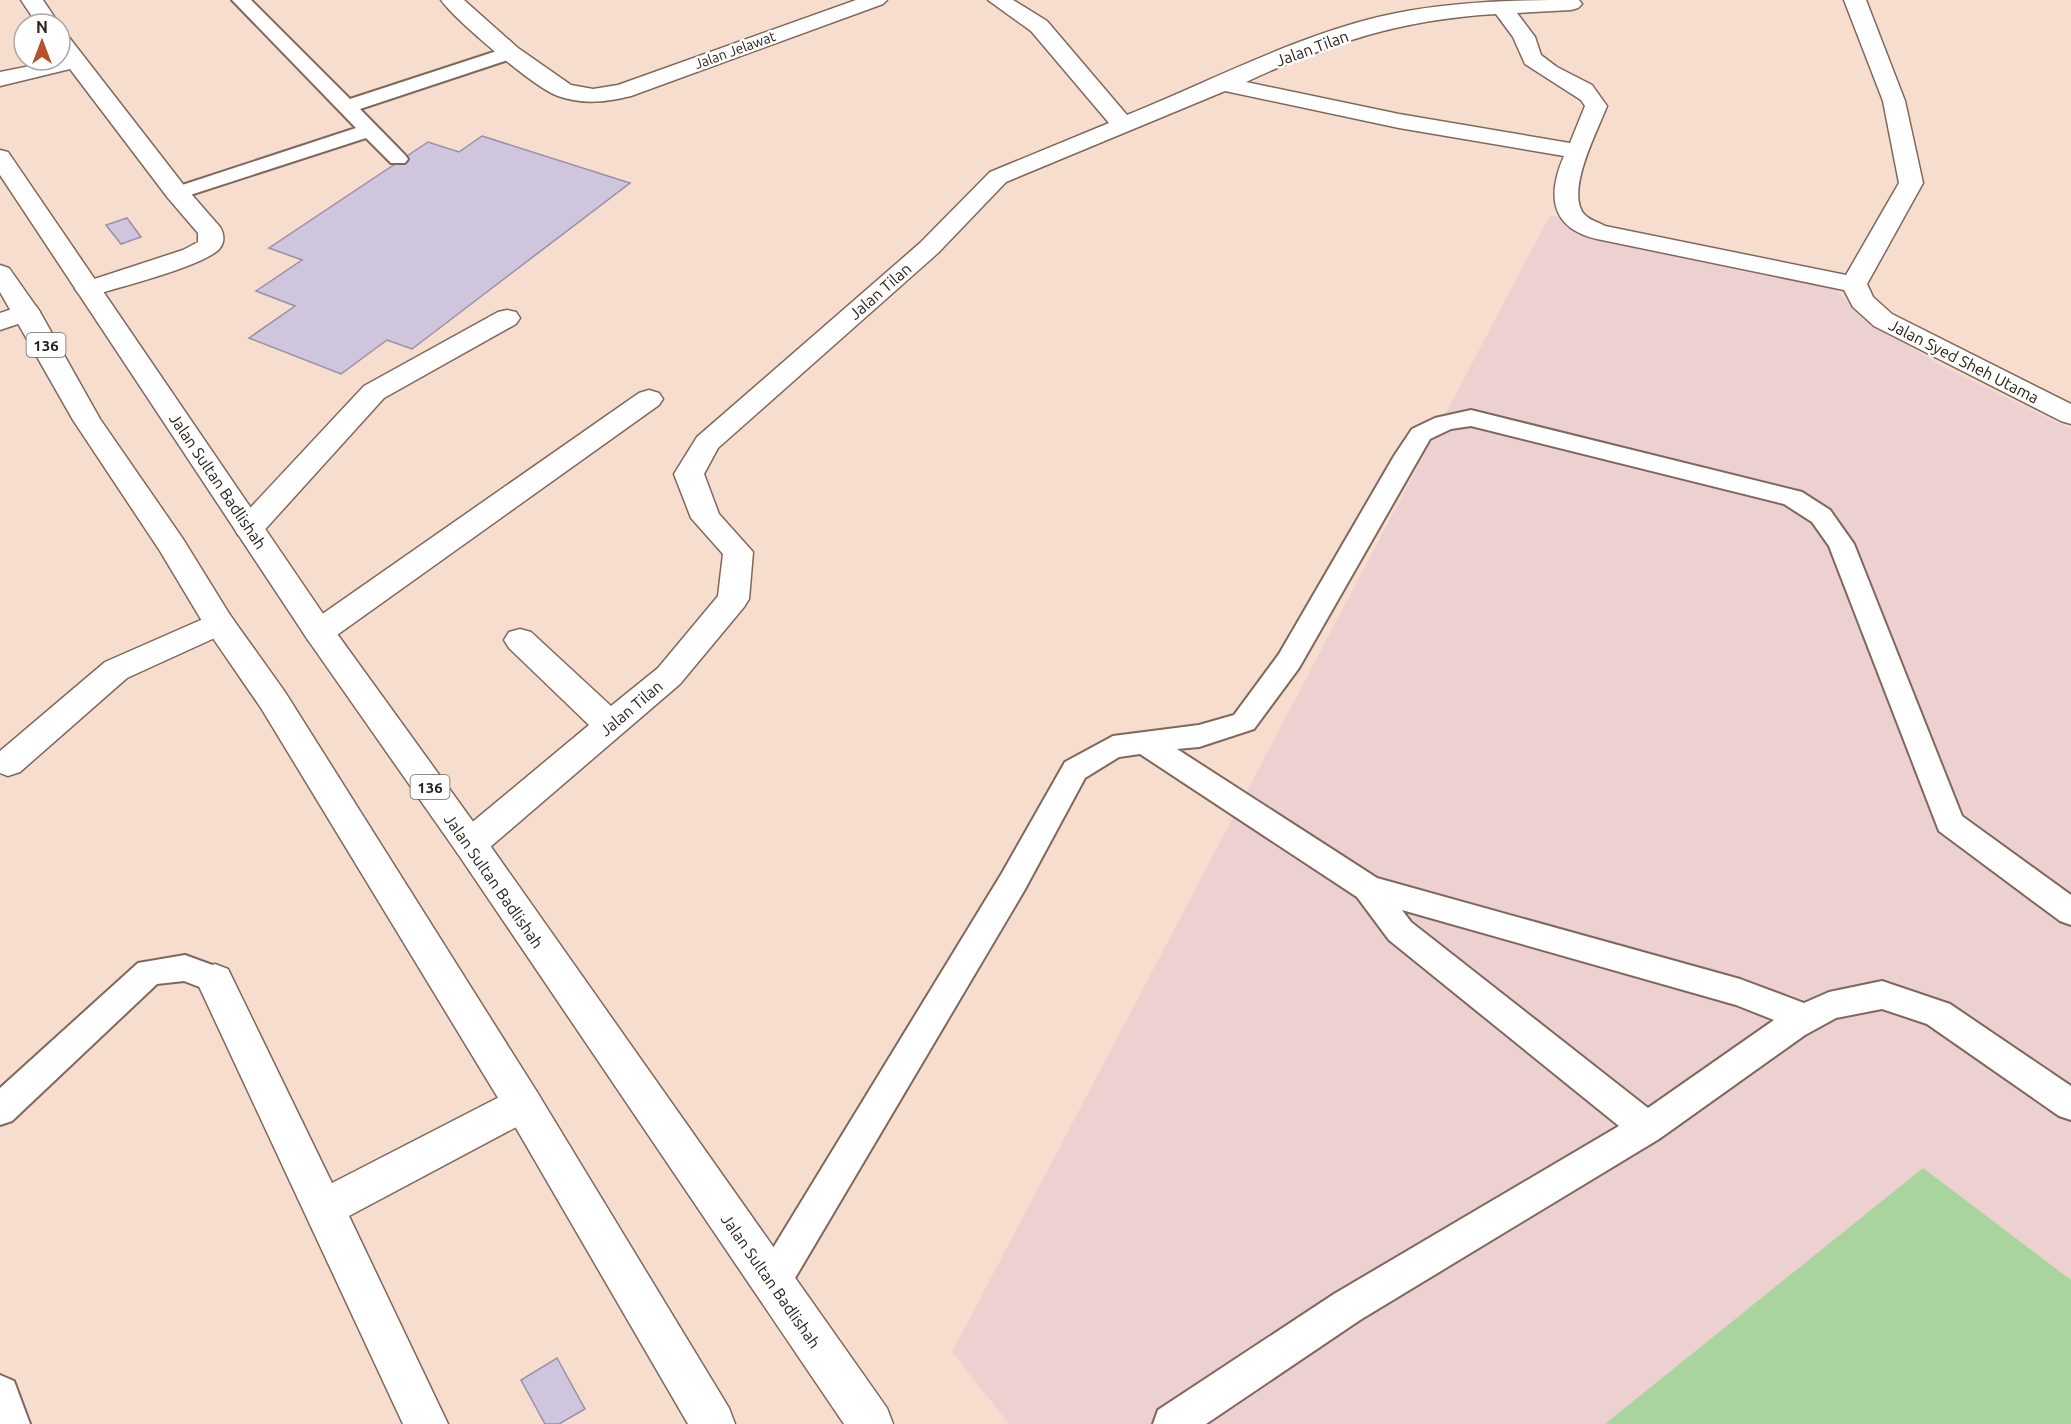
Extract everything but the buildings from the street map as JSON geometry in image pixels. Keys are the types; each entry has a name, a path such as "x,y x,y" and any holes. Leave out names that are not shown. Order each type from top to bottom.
{"street":[{"name":"Jalan Jelawat","path":"452,0 510,53 564,92 593,96 623,91 876,0"},
{"path":"999,0 1039,26 1122,124"},
{"path":"1502,7 1525,39 1532,58 1550,72 1584,88 1593,96 1596,105 1567,177 1565,198 1576,220 1597,232 1858,292 1911,183 1894,101 1855,0"},
{"name":"Jalan Tilan","path":"470,844 669,676 733,598 738,552 706,518 689,474 706,443 929,248 998,177 1223,84 1295,51 1393,20 1502,7 1571,4"},
{"path":"72,58 177,193 211,232 210,244 192,255 88,289"},
{"path":"0,79 74,61"},
{"path":"1223,84 1399,121 1578,151"},
{"name":"Jalan Sultan Badlishah","path":"0,156 319,632 470,844 871,1424"},
{"name":"136","path":"0,273 14,317 87,420 219,623 273,700 523,1104 713,1424"},
{"name":"Jalan Syed Sheh Utama","path":"1858,292 1883,320 2071,415"},
{"path":"249,528 374,392 507,318"},
{"path":"319,632 649,399"},
{"path":"8,763 116,670 219,623"},
{"path":"520,640 610,726"},
{"path":"214,980 426,1424"},
{"path":"324,1209 523,1104"}],"lane":[{"path":"241,0 398,159"},
{"path":"346,107 510,53"},
{"path":"177,193 369,130"},
{"path":"772,1283 1013,882 1075,770 1113,747 1199,736 1244,722 1289,661 1406,456 1421,434 1444,423 1471,418 1519,428 1793,498 1821,516 1841,544 1950,823 2071,912"},
{"path":"1145,743 1368,888 1740,993 1806,1018"},
{"path":"1368,888 1400,931 1647,1128"},
{"path":"0,1110 149,972 185,968 214,980"},
{"path":"1172,1424 1347,1307 1647,1128 1806,1018 1829,1006 1882,995 1938,1014 2071,1105"},
{"path":"0,1394 11,1424"}],"shaded area":[{"path":"1550,215 1827,281 1870,323 1940,365 2071,429 2071,1424 1009,1424 952,1352"}],"green space":[{"path":"1923,1168 2071,1280 2071,1424 1605,1424"}]}
